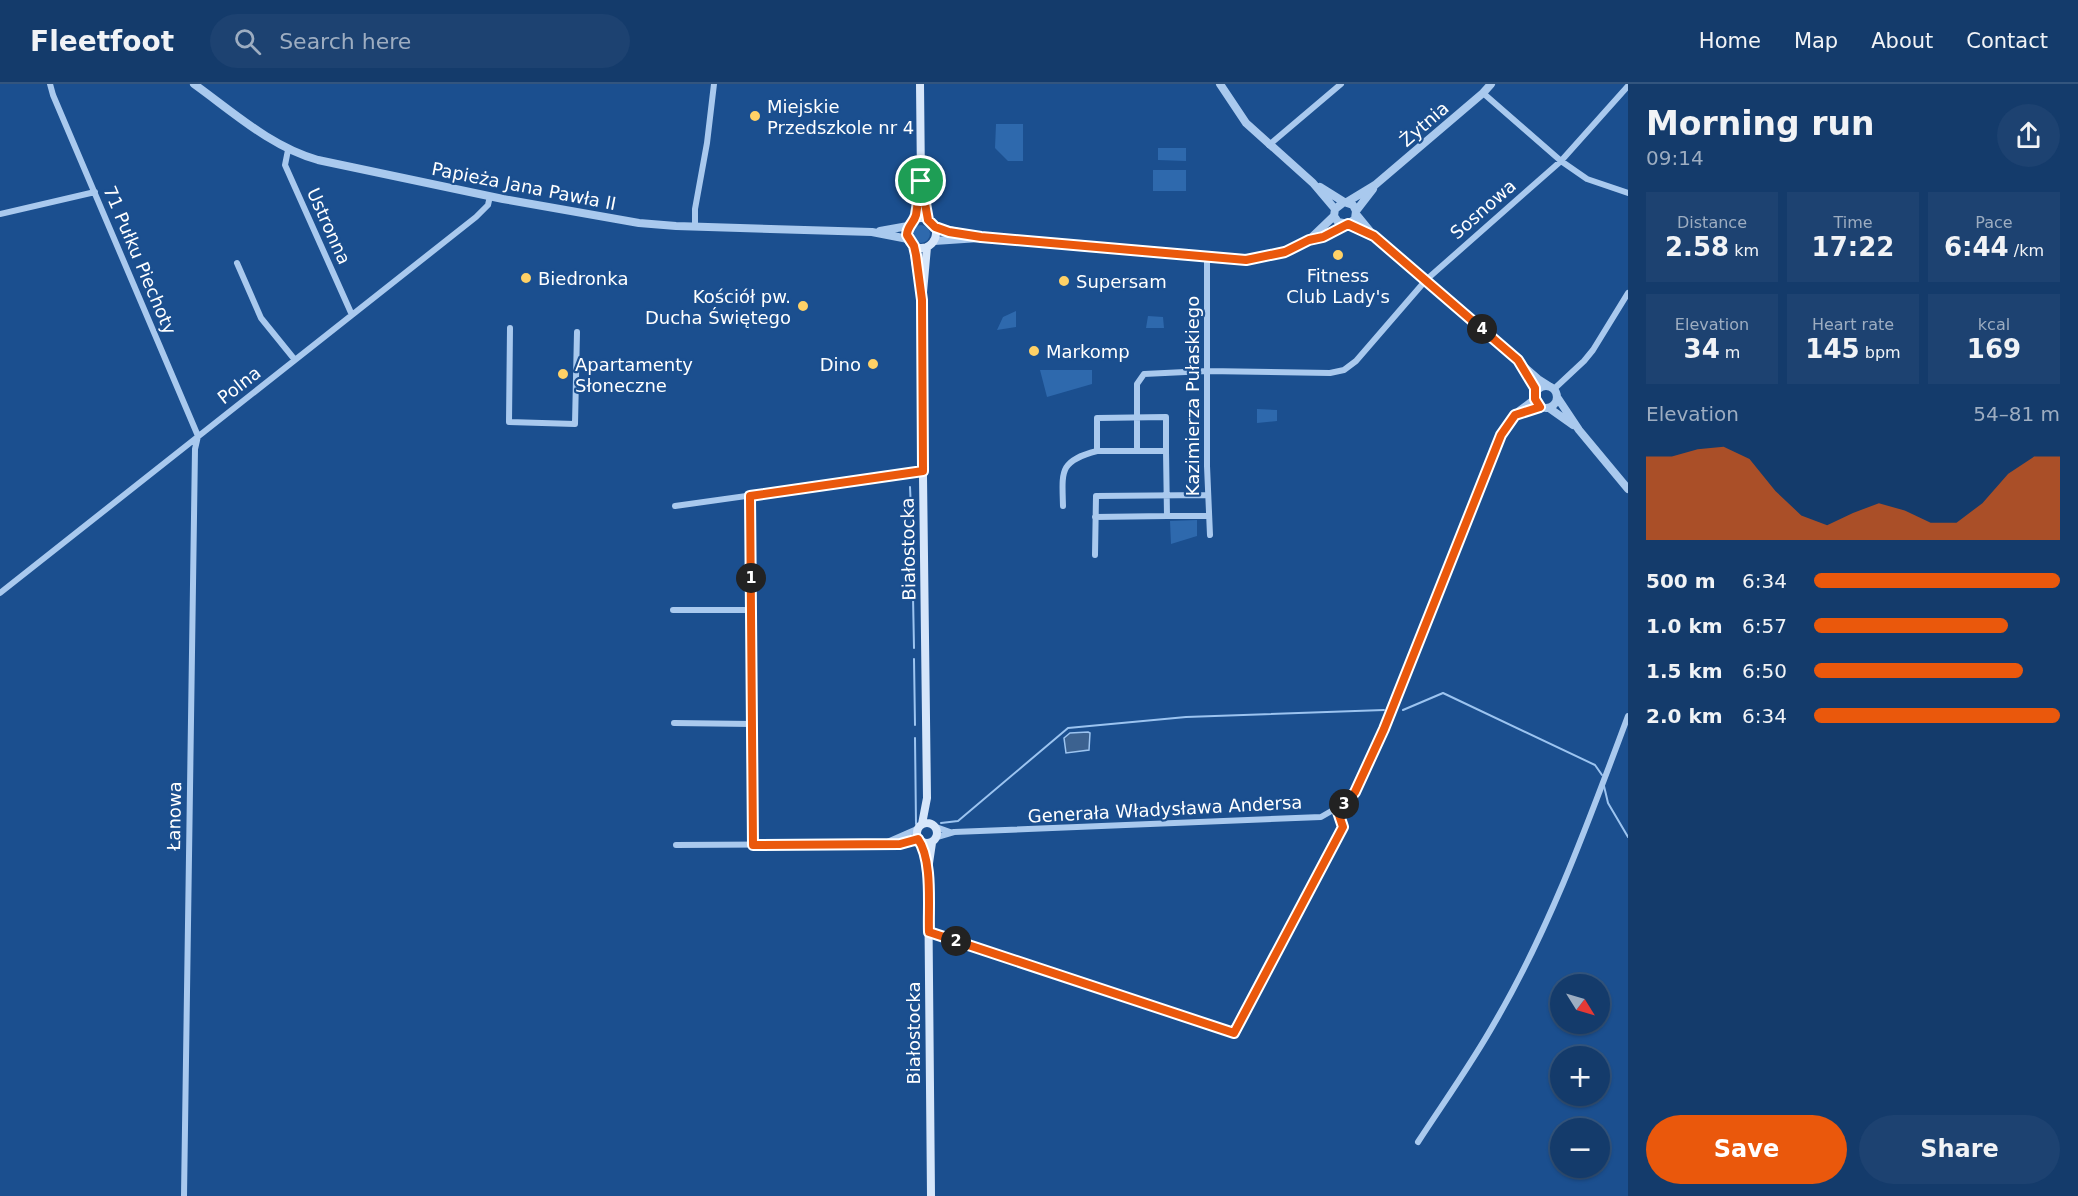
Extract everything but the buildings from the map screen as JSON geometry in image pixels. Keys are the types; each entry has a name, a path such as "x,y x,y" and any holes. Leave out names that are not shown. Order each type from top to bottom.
{"main road":[{"path":"920,84 921,181 912,223 932,224 921,181"},
{"name":"Białostocka","path":"912,223 911,243 922,300"},
{"name":"Białostocka","path":"920,827 927,798 922,300 932,224"},
{"path":"911,243 918,248 931,244"},
{"name":"Białostocka","path":"927,798 935,827"},
{"path":"929,823 935,827 934,840 926,844 919,841 920,827 929,823"},
{"name":"Białostocka","path":"931,1196 928,870 934,840"},
{"name":"Białostocka","path":"919,841 928,870"}],"street":[{"name":"71 Pułku Piechoty","path":"46,84 53,95"},
{"name":"71 Pułku Piechoty","path":"50,84 198,436"},
{"name":"Papieża Jana Pawła II","path":"194,84 288,150 318,160 490,196 639,223 872,232 911,243"},
{"path":"695,226 695,209 707,143 714,84"},
{"path":"1220,84 1246,123 1269,145 1313,183 1353,205 1374,236 1553,391 1579,430 1628,489"},
{"path":"1269,145 1341,84"},
{"name":"Żytnia","path":"1345,202 1375,185 1491,84"},
{"name":"Sosnowa","path":"1137,418 1137,384 1144,374 1206,371 1330,373 1344,370 1356,361 1426,280 1561,161 1628,86"},
{"path":"1483,93 1561,161 1587,179 1628,193"},
{"name":"Ustronna","path":"288,150 285,165 352,315"},
{"path":"1313,183 1334,212 1338,222 1374,236"},
{"name":"Żytnia","path":"1356,212 1375,185"},
{"path":"0,214 95,192"},
{"name":"Polna","path":"0,593 484,211 490,196"},
{"path":"1309,240 1345,202"},
{"path":"932,224 981,237 1246,260 1285,252 1309,240 1323,237 1352,222 1356,212"},
{"name":"Papieża Jana Pawła II","path":"872,232 912,223"},
{"path":"931,244 981,237"},
{"name":"Kazimierza Pułaskiego","path":"1207,257 1207,495 1210,535"},
{"path":"237,263 261,318 295,360"},
{"path":"1553,391 1584,362 1628,293"},
{"path":"510,328 510,422 575,424 577,332"},
{"path":"1518,360 1535,394 1536,403 1540,407"},
{"path":"929,932 1234,1033 1343,827 1337,809 1355,792 1366,772 1501,435 1518,410 1531,401 1541,387 1553,391"},
{"path":"1549,408 1555,404 1553,391"},
{"path":"1515,415 1540,407 1549,408 1579,430"},
{"path":"1097,451 1097,418 1166,417 1167,516"},
{"path":"1137,418 1137,451"},
{"name":"Łanowa","path":"184,1196 195,449 198,436"},
{"path":"1063,506 1063,478 1066,465 1080,456 1097,451 1166,451"},
{"path":"675,506 923,471"},
{"path":"1095,555 1096,496 1207,495"},
{"path":"750,496 753,845"},
{"path":"1095,517 1208,516"},
{"path":"673,610 751,610"},
{"path":"1418,1142 1495,1023 1531,953 1574,856 1628,716"},
{"path":"674,723 752,724"},
{"name":"Generała Władysława Andersa","path":"935,827 954,832 1321,817 1337,809"},
{"path":"882,844 920,827"},
{"name":"Generała Władysława Andersa","path":"934,840 954,832"},
{"path":"676,845 900,844 919,841"}],"shaded area":[{"path":"996,124 1023,124 1023,161 1008,161 995,148"},
{"path":"1158,148 1186,148 1186,161 1158,160"},
{"path":"1153,170 1186,170 1186,191 1153,191"},
{"path":"921,225 927,228 930,234 927,240 921,243 915,240 912,234 915,228"},
{"path":"1016,311 1016,327 997,330 1003,317"},
{"path":"1148,316 1163,317 1164,328 1146,328"},
{"path":"1040,370 1092,370 1092,384 1047,397"},
{"path":"1257,409 1277,410 1277,421 1257,423"},
{"path":"1197,520 1197,536 1171,544 1170,521"},
{"path":"1070,733 1090,733 1089,750 1066,753 1064,738"}],"waterway":[{"path":"910,487 912,532"},
{"path":"912,544 914,648"},
{"path":"914,659 915,725"},
{"path":"1403,710 1443,693 1595,765 1602,775"},
{"path":"941,823 958,821 1068,728 1186,717 1384,710"},
{"path":"915,738 916,824"},
{"path":"1604,786 1608,803 1628,837"}],"place":[{"name":"Miejskie Przedszkole nr 4","path":"755,116"},
{"name":"Fitness Club Lady's","path":"1338,255"},
{"name":"Biedronka","path":"526,278"},
{"name":"Supersam","path":"1064,281"},
{"name":"Kościół pw. Ducha Świętego","path":"803,306"},
{"name":"Markomp","path":"1034,351"},
{"name":"Dino","path":"873,364"},
{"name":"Apartamenty Słoneczne","path":"563,374"}],"route":[{"path":"921,181 928,220 935,227 949,232 981,237 1246,260 1285,252 1348,224 1374,236 1518,360 1535,388 1536,403 1540,407 1521,415 1515,415 1501,435 1366,772 1355,792 1337,809 1343,827 1234,1033 929,932 928,870 921,842 918,839 900,844 753,845 750,496 923,471 922,300 914,246 907,235 908,226 915,220 921,181"}]}
